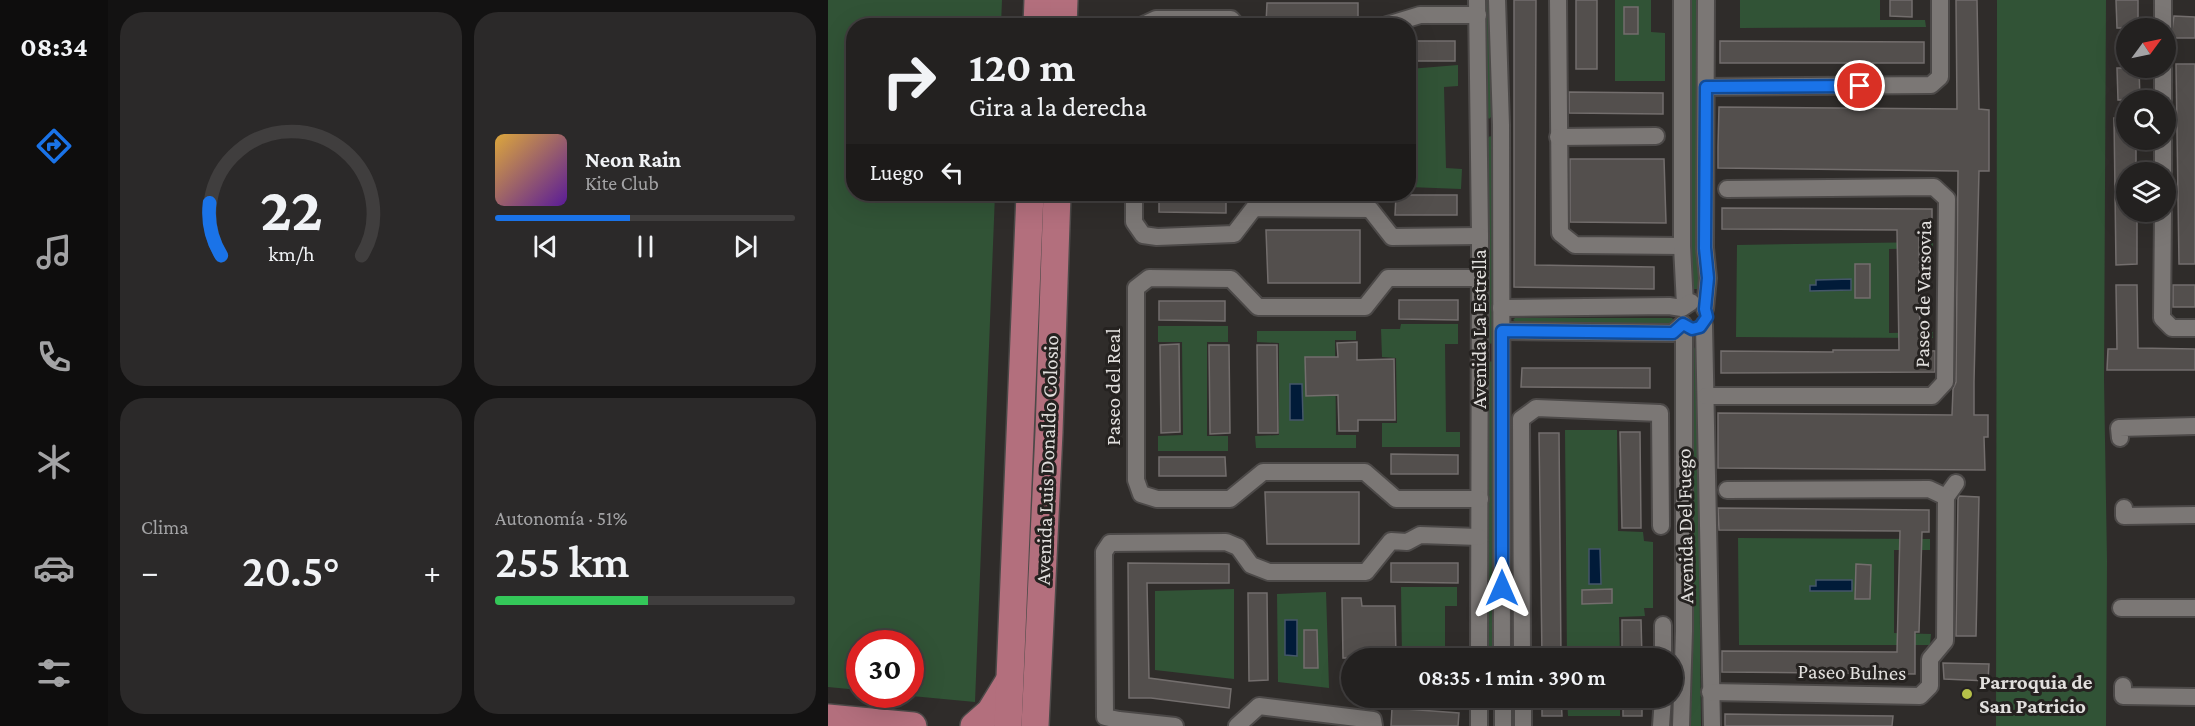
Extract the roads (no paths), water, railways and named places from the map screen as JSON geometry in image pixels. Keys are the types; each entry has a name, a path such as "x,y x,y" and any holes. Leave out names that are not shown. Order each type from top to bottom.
{"main road":[{"path":"1037,18 1038,0"},
{"path":"1063,18 1064,0"},
{"name":"Avenida Luis Donaldo Colosio","path":"1008,726 1030,201"},
{"name":"Avenida Luis Donaldo Colosio","path":"1035,726 1049,444 1057,201"},
{"path":"1038,676 1044,708 1051,726"},
{"path":"974,726 990,712 1010,680"},
{"path":"828,718 913,726"}],"street":[{"name":"Avenida La Estrella","path":"1497,0 1501,125 1502,648"},
{"path":"1558,0 1560,233 1575,245 1676,246"},
{"name":"Avenida Del Fuego","path":"1681,726 1684,630 1684,316 1676,246 1682,0"},
{"name":"Avenida Del Fuego","path":"1706,0 1713,87 1705,248 1708,278 1704,317 1712,397 1714,692 1712,726"},
{"path":"1713,87 1931,85 1940,77 1940,0"},
{"path":"2163,0 2163,18"},
{"name":"Avenida La Estrella","path":"1478,7 1479,125 1472,236 1480,278 1473,499 1479,648"},
{"path":"1410,18 1420,15 1460,14 1478,7"},
{"path":"1479,125 1501,125"},
{"path":"1558,137 1656,136"},
{"name":"Paseo de Varsovia","path":"1712,397 1932,396 1945,382 1947,199 1934,187 1727,189"},
{"path":"1134,201 1134,222 1143,235 1157,237 1234,234 1254,208 1370,209 1392,237 1472,236"},
{"path":"2163,222 2162,318 2172,328 2195,328"},
{"name":"Paseo del Real","path":"1473,499 1396,499 1365,472 1263,472 1230,499 1157,499 1141,494 1136,480 1136,288 1149,278 1231,279 1258,307 1365,307 1388,278 1480,278"},
{"path":"1501,308 1669,306 1684,316 1692,329 1704,317 1698,303 1689,303 1684,316 1673,333 1502,331"},
{"path":"1479,353 1501,354"},
{"path":"1522,648 1521,419 1536,408 1660,412 1661,526"},
{"path":"2120,438 2119,428 2195,426"},
{"path":"1727,490 1929,489 1946,496 1956,483"},
{"name":"Paseo Bulnes","path":"1714,692 1920,696 1929,686 1930,659 1945,641 1946,496"},
{"path":"2124,508 2124,516 2195,515"},
{"path":"1175,726 1105,717 1104,552 1110,543 1226,542 1238,547 1251,564 1269,572 1366,572 1391,541 1407,542 1420,535 1473,537"},
{"path":"2121,608 2195,608"},
{"path":"1663,625 1663,648"},
{"path":"2123,686 2123,696 2195,697"},
{"path":"1237,726 1259,706 1373,720 1374,726"},
{"path":"1479,708 1479,726"},
{"path":"1503,708 1503,726"},
{"path":"1522,708 1523,726"},
{"path":"1661,726 1662,708"}],"water":[{"path":"1851,279 1851,290 1810,291 1810,285 1816,285 1816,280"},
{"path":"1290,384 1302,384 1303,420 1290,420"},
{"path":"1589,549 1600,549 1601,584 1589,584"},
{"path":"1816,580 1852,580 1852,591 1810,591 1810,586 1816,586"},
{"path":"1285,620 1297,620 1297,656 1285,655"}],"place":[{"name":"Parroquia de San Patricio","path":"1967,694"}]}
